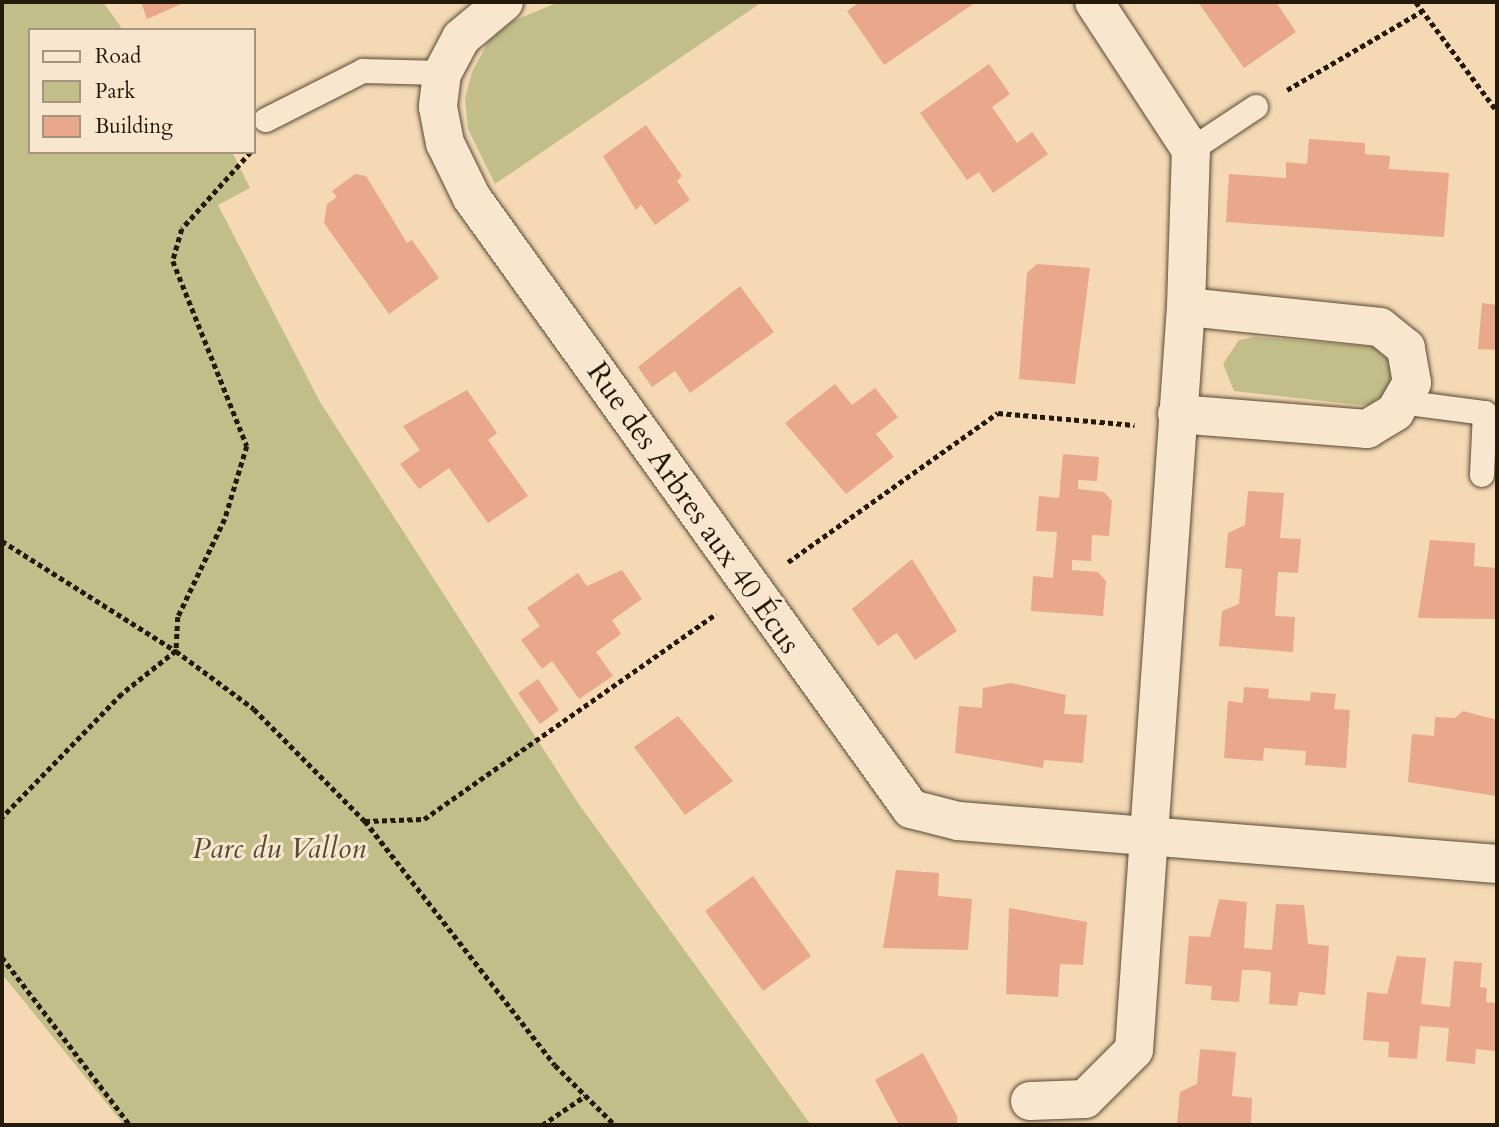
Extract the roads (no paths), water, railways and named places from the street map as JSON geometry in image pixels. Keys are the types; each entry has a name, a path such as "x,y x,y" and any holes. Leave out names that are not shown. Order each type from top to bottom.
{"street":[{"name":"Rue des Arbres aux 40 Écus","path":"503,2 461,38 442,73 438,107 444,143 472,198 911,809 958,821 1497,864"},
{"path":"1030,1101 1085,1099 1133,1050 1146,836 1186,307 1191,150 1094,2"},
{"path":"1177,421 1367,429 1401,402 1412,383 1406,348 1380,327 1186,307"}],"lane":[{"path":"266,120 363,71 442,73"},
{"path":"1191,150 1256,107"},
{"path":"1401,402 1485,413 1482,475"}],"park label":[{"name":"Parc du Vallon","path":"279,849"}]}
